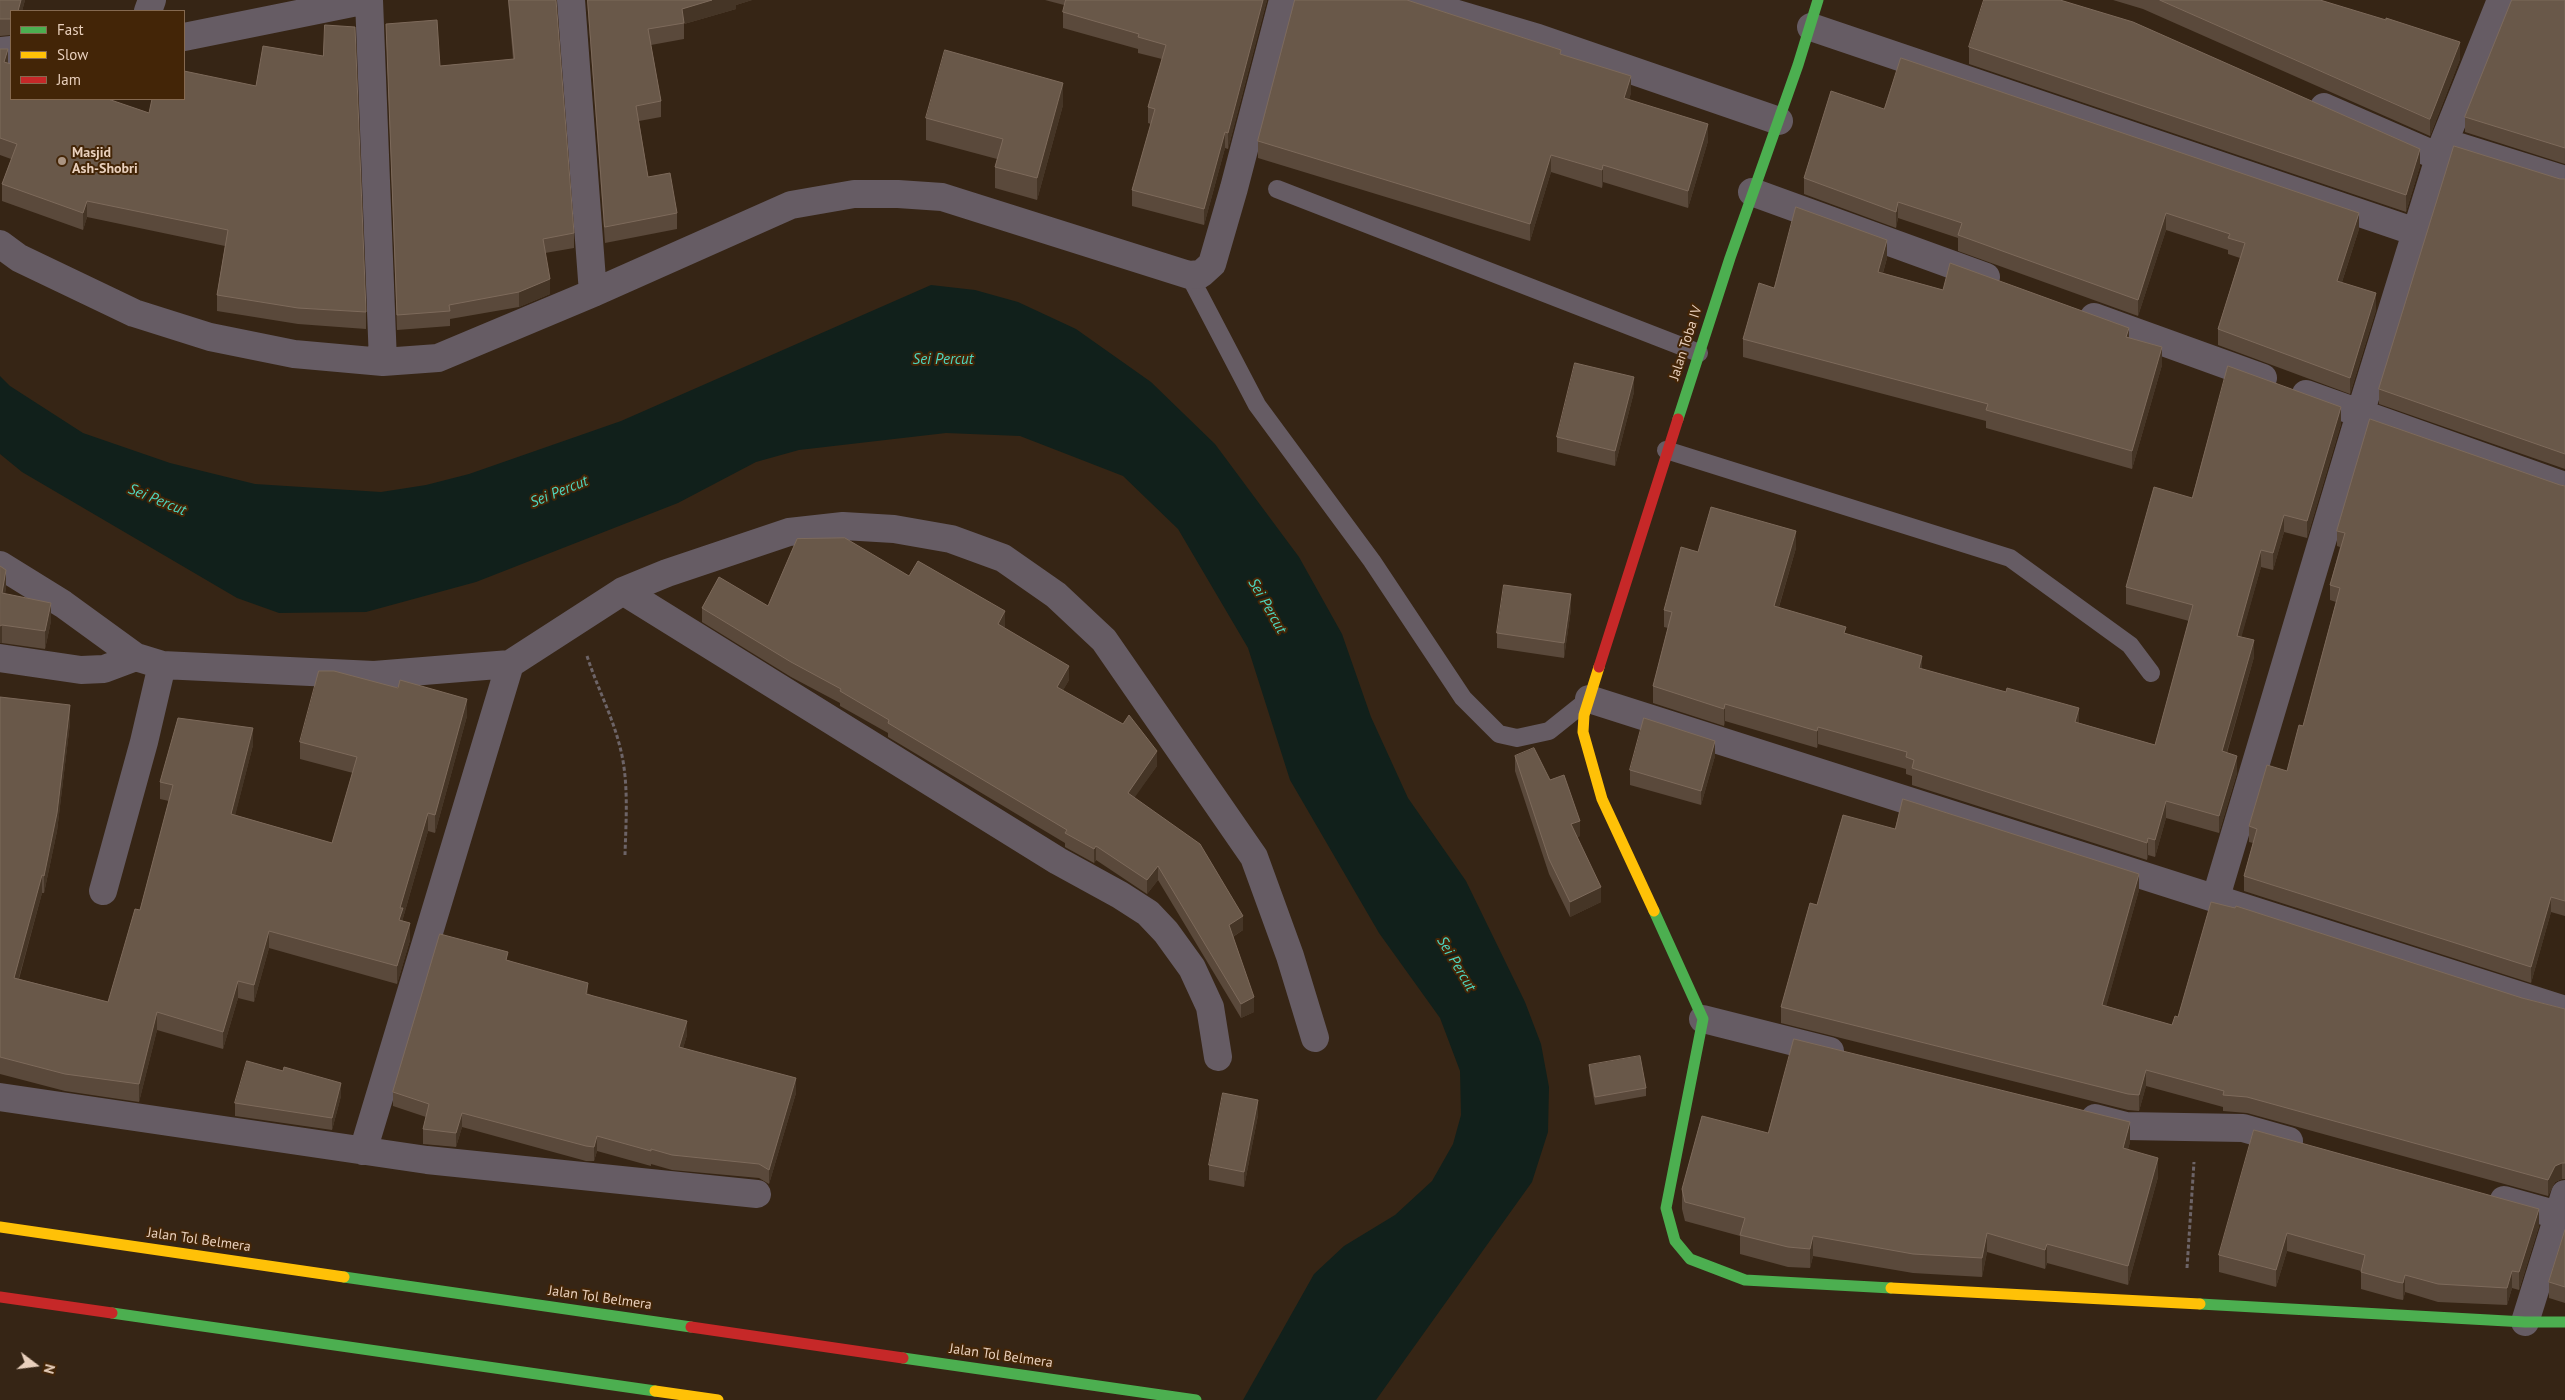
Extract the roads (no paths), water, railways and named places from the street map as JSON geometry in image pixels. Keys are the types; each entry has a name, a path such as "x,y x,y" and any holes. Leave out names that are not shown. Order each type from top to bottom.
{"main road":[{"name":"Jalan Toba IV","path":"1703,1018 1602,799 1583,732 1584,715 1698,352 1752,192 1779,122 1811,27 1818,0"},
{"path":"1703,1018 1666,1208 1669,1232 1679,1248 1692,1262 1745,1280 2525,1322 2565,1322"},
{"name":"Jalan Tol Belmera","path":"0,1227 1196,1400"},
{"path":"0,1297 718,1400"}],"street":[{"path":"185,37 368,0 383,362"},
{"path":"571,0 593,293"},
{"path":"0,244 19,258 134,313 210,336 294,354 383,362 438,358 593,293 791,205 854,194 942,197 1189,276 1201,274 1212,264 1234,188 1283,0"},
{"path":"1410,0 1538,38 1779,122"},
{"path":"2216,897 2360,414 2442,150 2501,0"},
{"path":"1811,27 2416,232"},
{"path":"2302,97 2442,150 2565,180"},
{"path":"1752,192 2014,288"},
{"path":"2070,308 2360,414 2565,486"},
{"path":"0,565 63,604 136,657 162,665 374,675 510,664 576,619 623,591 667,573 789,532 843,526 894,529 951,539 1003,558 1056,595 1104,640 1254,858 1290,956 1315,1038"},
{"path":"623,591 1058,861 1120,895 1148,914 1192,968 1210,1007 1218,1057"},
{"path":"0,658 81,670 104,669 136,657"},
{"path":"364,1151 510,664"},
{"path":"103,891 144,742 162,665"},
{"path":"1589,699 2216,897 2565,1010"},
{"path":"1703,1018 1857,1058"},
{"path":"0,1097 436,1161 757,1194"},
{"path":"2069,1112 2126,1126 2243,1128 2310,1147"},
{"path":"2481,1194 2561,1205 2525,1322"}],"lane":[{"path":"1277,189 1698,352"},
{"path":"1189,276 1257,405 1372,561 1463,698 1499,734 1517,738 1549,731 1589,699"},
{"path":"1666,450 2010,558 2130,645 2151,673"}],"water":[{"name":"Sei Percut","path":"931,285 975,290 1018,302 1076,329 1151,382 1215,444 1299,557 1342,634 1371,717 1408,798 1466,881 1525,1002 1541,1044 1549,1087 1548,1132 1532,1182 1376,1400 1243,1400 1314,1274 1344,1246 1395,1215 1432,1181 1453,1144 1461,1115 1460,1071 1440,1018 1379,933 1290,780 1248,648 1178,529 1123,476 1020,436 946,433 799,450 756,462 678,503 476,582 366,612 279,613 237,598 22,472 0,454 0,376 10,386 83,433 170,463 255,484 381,492 426,485 469,474 621,421"}],"place":[{"name":"Masjid Ash-Shobri","path":"62,161"}]}
